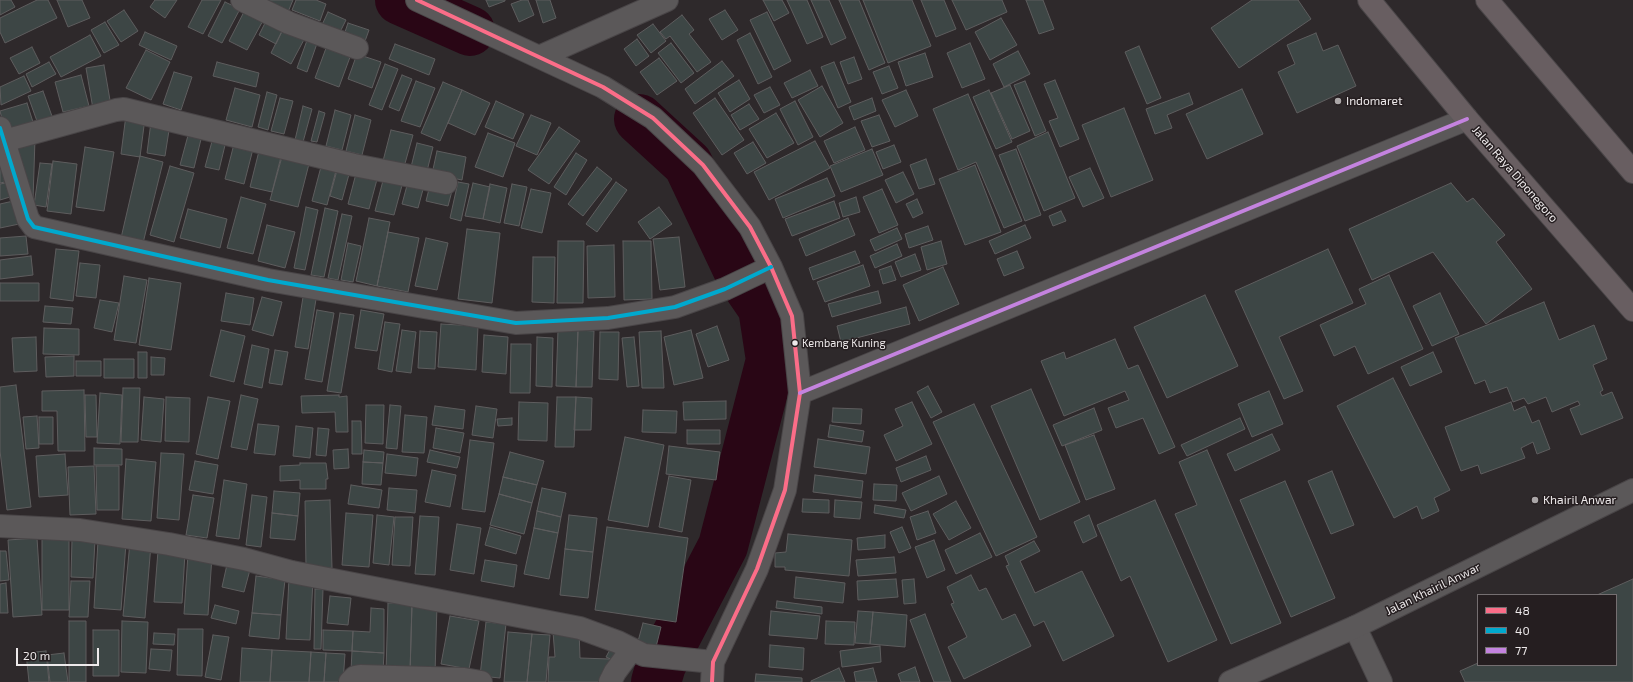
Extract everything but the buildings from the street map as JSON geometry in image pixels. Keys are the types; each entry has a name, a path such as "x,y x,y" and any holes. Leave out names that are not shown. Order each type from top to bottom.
{"highway":[{"name":"Jalan Raya Diponegoro","path":"1369,0 1467,119 1633,310"},
{"path":"1487,0 1633,172"}],"street":[{"path":"242,0 289,23 357,48"},
{"path":"0,526 80,530 169,544 237,557 292,572 580,628 618,642 638,652 680,659 713,672 757,569 785,490 800,393 792,316 762,271 750,227 703,165 653,118 603,87 417,0"},
{"path":"539,57 667,0"},
{"path":"446,183 354,165 124,110 116,110 2,134 28,219 34,227 268,280 516,323 608,318 675,307 725,289 762,271"},
{"path":"800,393 1467,119"},
{"name":"Jalan Khairil Anwar","path":"1230,682 1355,627 1633,490"},
{"path":"1355,627 1382,682"},
{"path":"610,682 615,672 638,652"},
{"path":"350,682 355,677 360,676 464,679 481,682"}],"waterway":[{"path":"400,0 470,31"},
{"path":"639,119 688,164 741,276 763,308 771,360 723,546 661,665 656,682"}],"transit line":[{"name":"48","path":"417,0 603,87 653,118 703,165 750,227 771,267 792,316 800,393 785,490 757,569 713,662 712,682"},
{"name":"77","path":"800,393 1467,119"},
{"name":"40","path":"0,128 28,219 34,227 268,280 516,323 608,318 675,307 725,289 771,267"}],"place":[{"name":"Indomaret","path":"1338,101"},
{"name":"Kembang Kuning","path":"795,343"},
{"name":"Khairil Anwar","path":"1535,500"}]}
